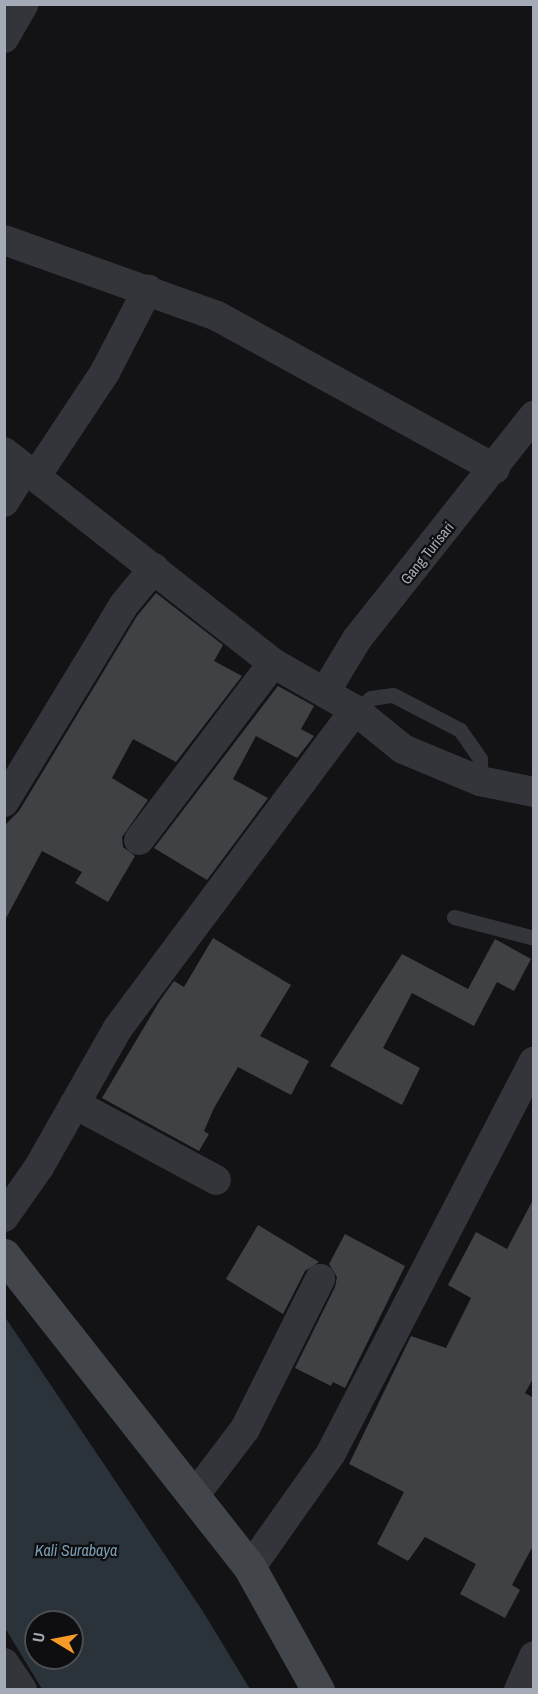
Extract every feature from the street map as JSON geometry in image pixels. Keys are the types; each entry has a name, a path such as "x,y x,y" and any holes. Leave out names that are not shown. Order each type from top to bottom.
{"street":[{"path":"4,240 147,289 217,316 495,469"},
{"path":"4,502 21,466 105,372 147,289"},
{"name":"Gang Turisari","path":"325,692 357,639 495,469 534,416"},
{"path":"21,466 273,663 355,710 403,749 480,781 534,792"},
{"path":"4,802 123,606 154,568"},
{"path":"139,840 273,663"},
{"path":"4,1216 75,1104 118,1028 355,710"},
{"path":"250,1568 331,1453 534,1062"},
{"path":"75,1104 216,1180"},
{"path":"4,1255 250,1568 318,1689"},
{"path":"194,1497 245,1429 320,1279"},
{"path":"519,1689 534,1656"},
{"path":"4,1663 22,1689"}],"lane":[{"path":"355,710 371,698 393,695 460,730 480,759 480,781"},
{"path":"454,918 534,938"}],"water":[{"name":"Kali Surabaya","path":"5,1317 202,1610 250,1689 42,1689 30,1670 84,1670 84,1610 24,1610 24,1659 5,1628"}],"building":[{"path":"156,593 223,645 214,661 242,676 176,762 133,739 112,778 148,800 122,837 123,847 135,856 108,902 75,883 82,872 42,851 4,922 4,826 19,811 137,616"},
{"path":"278,686 314,706 301,729 314,736 297,758 256,736 233,779 268,798 207,880 154,848"},
{"path":"213,938 291,985 260,1036 309,1061 291,1095 238,1067 214,1108 204,1131 209,1134 199,1151 102,1098 159,1002 174,981 184,987"},
{"path":"495,939 531,959 514,991 497,982 474,1026 412,993 383,1048 420,1068 402,1105 330,1066 402,954 468,989"},
{"path":"534,1198 534,1377 525,1393 534,1398 534,1544 512,1585 520,1590 505,1618 460,1594 476,1564 425,1537 408,1561 377,1544 404,1492 349,1464 411,1336 446,1348 471,1298 448,1285 476,1232 507,1249"},
{"path":"258,1225 319,1262 305,1271 283,1314 226,1279"},
{"path":"345,1234 405,1266 345,1388 333,1382 331,1386 295,1368 335,1287 337,1277 329,1264"}]}
